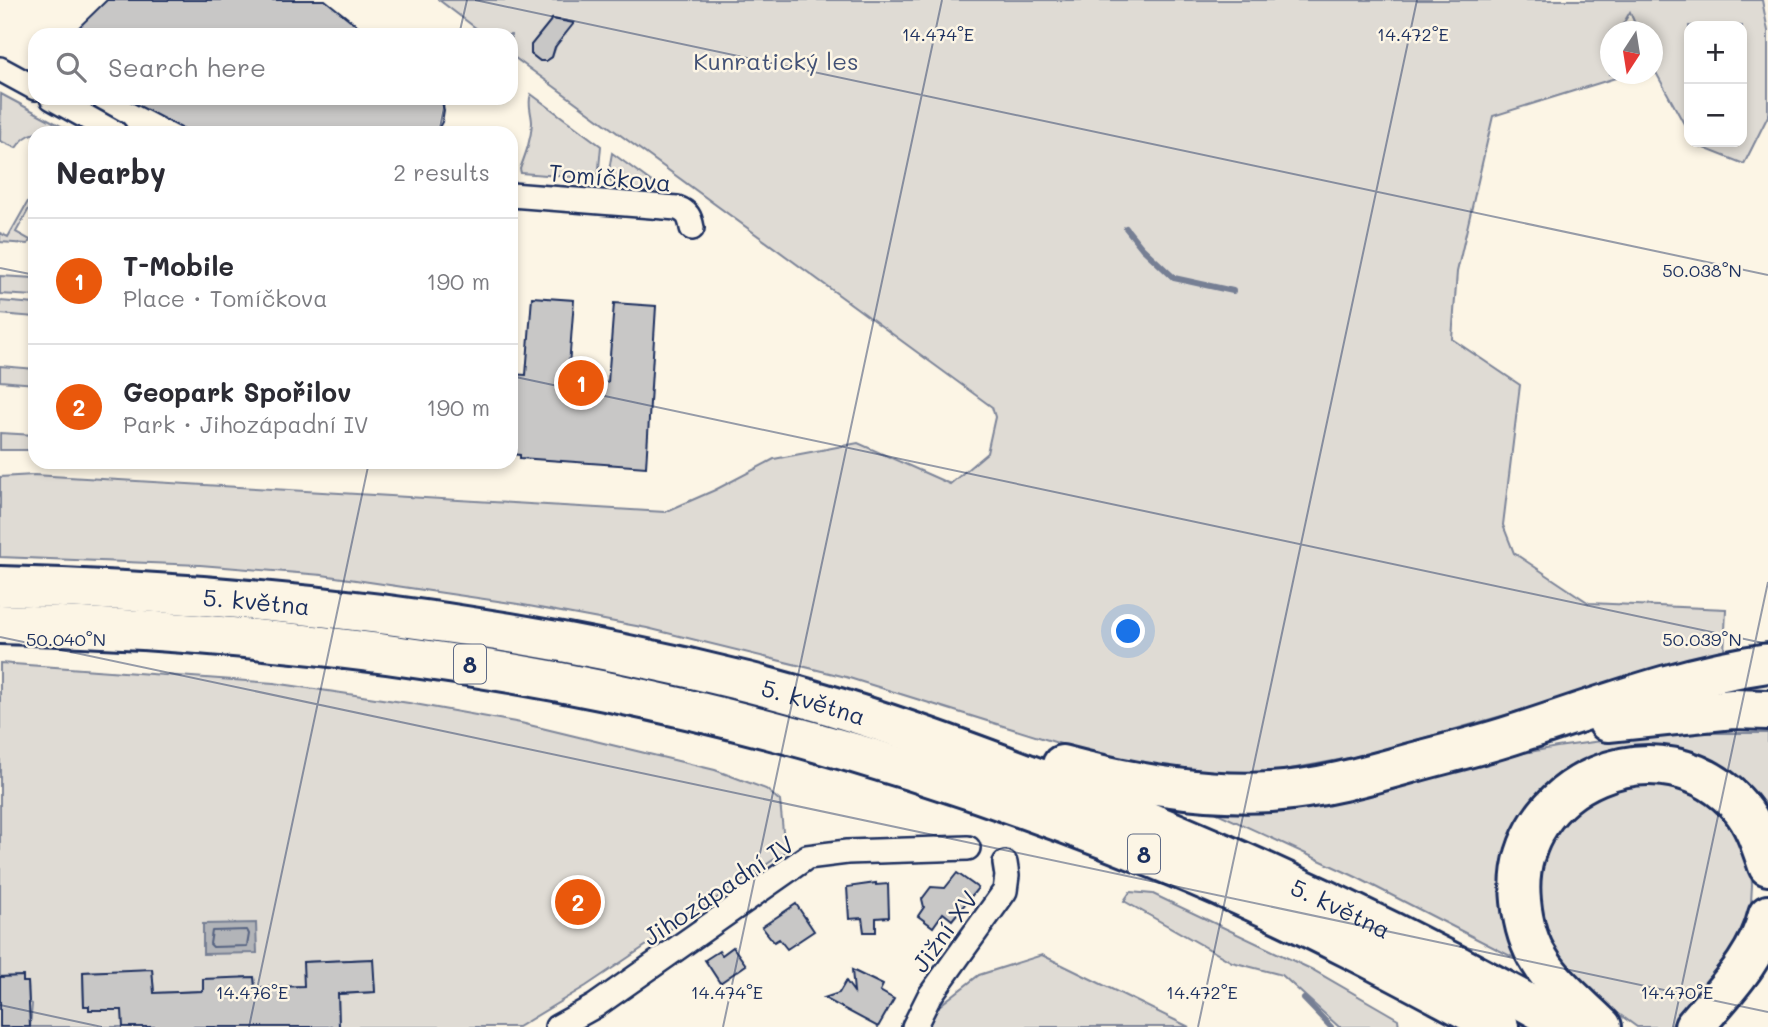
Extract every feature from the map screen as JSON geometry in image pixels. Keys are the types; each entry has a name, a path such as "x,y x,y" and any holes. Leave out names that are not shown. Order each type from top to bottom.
{"highway":[{"name":"5. května","path":"0,586 225,597 447,622 666,664 746,682 853,712 1015,769 1227,854 1439,955 1570,1027"},
{"name":"5. května","path":"0,624 197,633 389,653 550,678 763,726 928,775 1146,855 1313,929 1499,1027"},
{"path":"853,712 1095,774 1170,787 1271,792 1333,784 1516,734 1629,696 1727,670 1768,663"},
{"path":"1516,734 1694,712 1768,710"},
{"path":"1602,1027 1540,962 1526,931 1522,914 1520,876 1524,859 1537,828 1558,800 1587,779 1605,771 1625,767 1669,768 1692,774 1711,783 1740,808 1760,842 1768,866"},
{"path":"1694,1027 1752,955 1765,929 1768,915"},
{"path":"1714,1027 1768,981"}],"street":[{"path":"0,69 28,84"},
{"path":"65,105 102,126"},
{"name":"Tomíčkova","path":"518,196 677,208 690,217 692,228"},
{"name":"Jihozápadní IV","path":"557,1027 592,1016 807,857 847,852 968,848"},
{"name":"Jižní XV","path":"914,1027 929,997 1005,891 1005,863"}],"green space":[{"name":"Kunratický les","path":"439,0 1762,0 1768,31 1768,116 1744,164 1701,147 1747,147 1747,21 1684,21 1684,124 1662,84 1663,21 1634,21 1630,12 1625,21 1600,21 1600,83 1493,116 1457,272 1452,339 1520,385 1503,525 1514,553 1589,603 1726,609 1724,653 1360,756 1274,772 1196,774 1126,762 1077,749 846,677 647,628 518,604 322,575 200,565 0,557 0,477 34,475 665,512 774,459 858,443 950,484 987,453 995,417 992,407 518,60 518,28 476,28","holes":["552,19 554,28 561,21 565,21 552,57 540,61 531,54 531,45"]},
{"path":"1,94 61,126 28,126 28,136 16,148 0,141"},
{"path":"531,94 601,146 598,179 521,173 531,129"},
{"path":"612,153 664,191 615,188 610,176"},
{"path":"28,201 28,211 16,232 28,239 28,244 0,242 0,233 8,237"},
{"path":"0,276 28,278 28,296 0,294"},
{"path":"0,301 28,303 28,316 0,314"},
{"path":"0,366 28,368 28,383 0,381"},
{"path":"0,433 28,435 28,450 0,450"},
{"path":"0,663 274,683 521,723 715,770 766,789 780,801 785,852 586,986 518,1027 339,1027 338,994 375,992 372,959 304,962 304,986 255,988 254,977 242,977 242,981 203,979 203,991 154,993 152,970 83,972 84,1006 89,1006 89,1010 105,1010 123,1005 123,1027 30,1027 32,1004 29,1002 28,982 23,982 23,976 0,977"},
{"path":"1660,733 1768,733 1768,795 1762,808 1745,791 1562,776 1520,955 1516,959 1356,877 1217,813 1218,809 1557,747"},
{"path":"1671,784 1702,798 1732,822 1751,868 1751,903 1743,934 1703,994 1669,1027 1637,1027 1587,991 1544,939 1535,882 1562,817 1613,785"},
{"path":"1130,892 1153,894 1313,970 1398,1019 1399,1027 1339,1027 1282,975 1232,962 1124,901"},
{"path":"1042,955 1189,1027 928,1027 939,1006 979,975"}],"water":[{"path":"256,923 257,953 203,954 203,924"}],"building":[{"path":"107,0 325,0 360,28 78,28"},
{"path":"552,19 574,23 555,47 552,57 540,61 531,54 531,45"},
{"path":"137,105 443,105 444,110 440,126 177,126"},
{"path":"532,297 574,300 568,379 608,382 614,303 656,306 646,467 520,458 518,374 526,375"},
{"path":"957,873 978,888 952,920 943,913 933,927 918,916 924,907 922,899 931,887 945,888"},
{"path":"888,884 889,917 876,918 876,932 864,932 862,918 849,919 847,887"},
{"path":"796,904 814,931 787,949 779,939 774,942 762,927"},
{"path":"733,947 746,965 720,983 705,960 719,951 722,955"},
{"path":"373,959 375,992 338,994 339,1027 123,1027 122,1010 89,1010 89,1006 84,1006 83,972 152,969 154,993 203,991 203,979 254,977 255,988 304,986 303,962"},
{"path":"852,970 883,985 880,991 894,999 878,1027 824,998 839,993 846,981 854,992"},
{"path":"23,976 23,982 28,982 30,1027 0,1027 0,977"}],"waterway":[{"path":"1126,228 1142,248 1174,278 1233,291"},
{"path":"1304,999 1331,1027"}],"place":[{"name":"T-Mobile","path":"581,383"},
{"name":"Geopark Spořilov","path":"578,902"}]}
